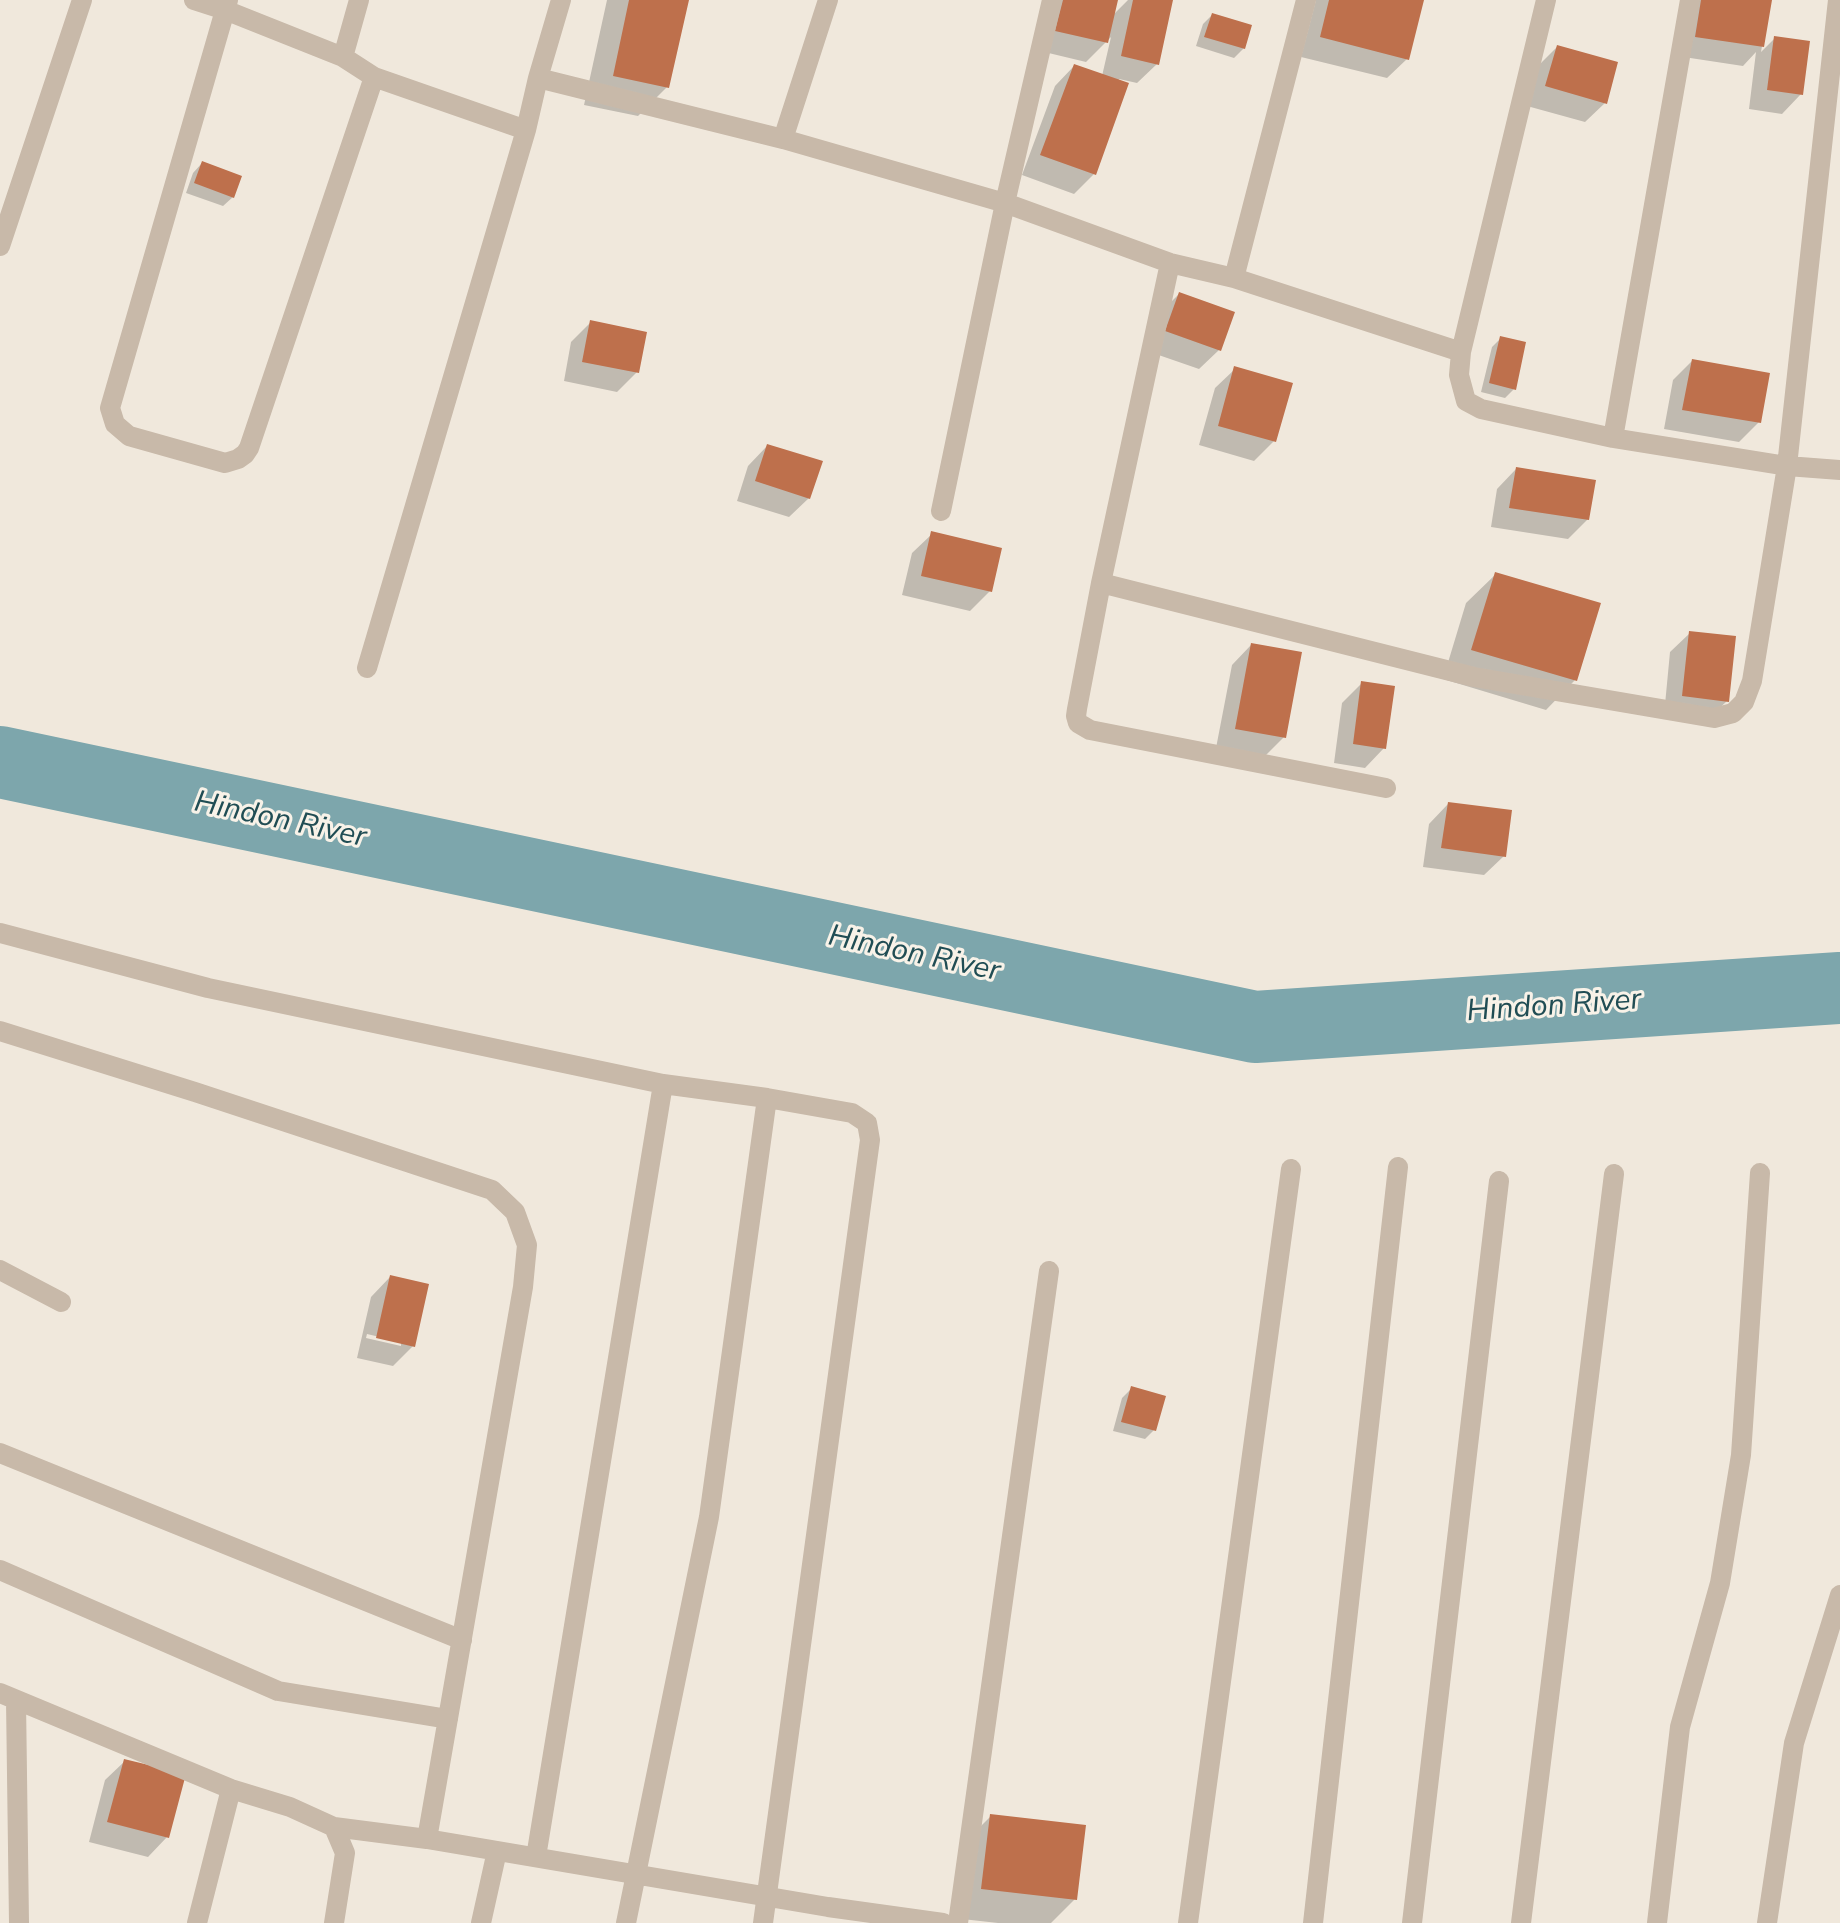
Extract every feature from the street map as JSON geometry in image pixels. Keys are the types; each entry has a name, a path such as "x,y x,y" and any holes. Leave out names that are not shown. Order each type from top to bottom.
{"street":[{"path":"0,246 82,0"},
{"path":"194,0 227,5 343,57 374,77 526,130"},
{"path":"343,57 359,0"},
{"path":"367,668 526,130 561,0"},
{"path":"783,139 828,0"},
{"path":"941,511 1005,203 1052,0"},
{"path":"1234,278 1306,0"},
{"path":"1546,0 1461,352 1459,375 1466,401 1481,409 1613,438 1787,466 1840,470"},
{"path":"1613,438 1690,0"},
{"path":"1101,583 1474,677 1714,718 1733,713 1744,702 1752,681 1787,466 1838,0"},
{"path":"227,5 110,408 115,424 129,436 225,463 245,454 374,77"},
{"path":"538,78 783,139 1005,203 1170,263 1234,278 1461,352"},
{"path":"1170,263 1101,583 1076,716 1078,723 1090,730 1386,788"},
{"path":"0,933 208,988 663,1084 852,1113 867,1123 870,1140 763,1923"},
{"path":"0,1031 492,1190 515,1212 527,1245 523,1287 427,1839"},
{"path":"536,1857 663,1084"},
{"path":"626,1923 709,1517 767,1098"},
{"path":"1313,1923 1398,1167"},
{"path":"1188,1923 1291,1169"},
{"path":"1657,1923 1680,1727 1720,1583 1741,1455 1760,1173"},
{"path":"1521,1923 1614,1174"},
{"path":"1412,1923 1499,1181"},
{"path":"0,1270 61,1302"},
{"path":"958,1923 1049,1271"},
{"path":"0,1453 462,1640"},
{"path":"0,1570 278,1691 448,1719"},
{"path":"1767,1923 1794,1743 1839,1601"},
{"path":"19,1923 8,1696 231,1789 290,1807 334,1827 427,1839 766,1897 828,1915 943,1923"},
{"path":"197,1923 231,1789"},
{"path":"334,1827 345,1853 334,1923"},
{"path":"481,1923 497,1851"}],"building":[{"path":"629,0 689,0 669,88 613,76"},
{"path":"1063,0 1118,0 1108,43 1055,31"},
{"path":"1133,0 1173,0 1159,65 1121,56"},
{"path":"1329,0 1424,0 1409,60 1320,37"},
{"path":"1701,0 1772,0 1764,47 1695,37"},
{"path":"1212,13 1252,25 1245,49 1204,37"},
{"path":"1774,36 1810,41 1803,95 1767,90"},
{"path":"1557,45 1618,62 1607,104 1545,86"},
{"path":"1074,64 1129,83 1096,175 1040,155"},
{"path":"202,161 242,176 234,198 194,183"},
{"path":"1179,292 1235,312 1221,351 1165,331"},
{"path":"590,320 647,332 639,373 582,362"},
{"path":"1500,336 1526,342 1516,390 1489,383"},
{"path":"1692,359 1770,373 1761,423 1682,410"},
{"path":"1234,366 1293,383 1276,442 1218,426"},
{"path":"767,444 823,461 810,499 755,481"},
{"path":"1516,467 1596,480 1589,520 1509,508"},
{"path":"931,531 1002,548 992,592 921,576"},
{"path":"1495,572 1601,603 1577,681 1471,650"},
{"path":"1689,631 1736,636 1729,702 1682,696"},
{"path":"1251,643 1302,652 1286,738 1235,729"},
{"path":"1361,681 1395,686 1386,749 1353,744"},
{"path":"1448,802 1512,810 1506,857 1441,848"},
{"path":"390,1275 429,1284 415,1347 376,1338"},
{"path":"1131,1386 1166,1396 1156,1431 1121,1422"},
{"path":"124,1759 186,1774 169,1838 107,1822"},
{"path":"990,1814 1086,1825 1077,1900 981,1889"}],"waterway":[{"name":"Hindon River","path":"0,762 1255,1027 1840,988"}]}
